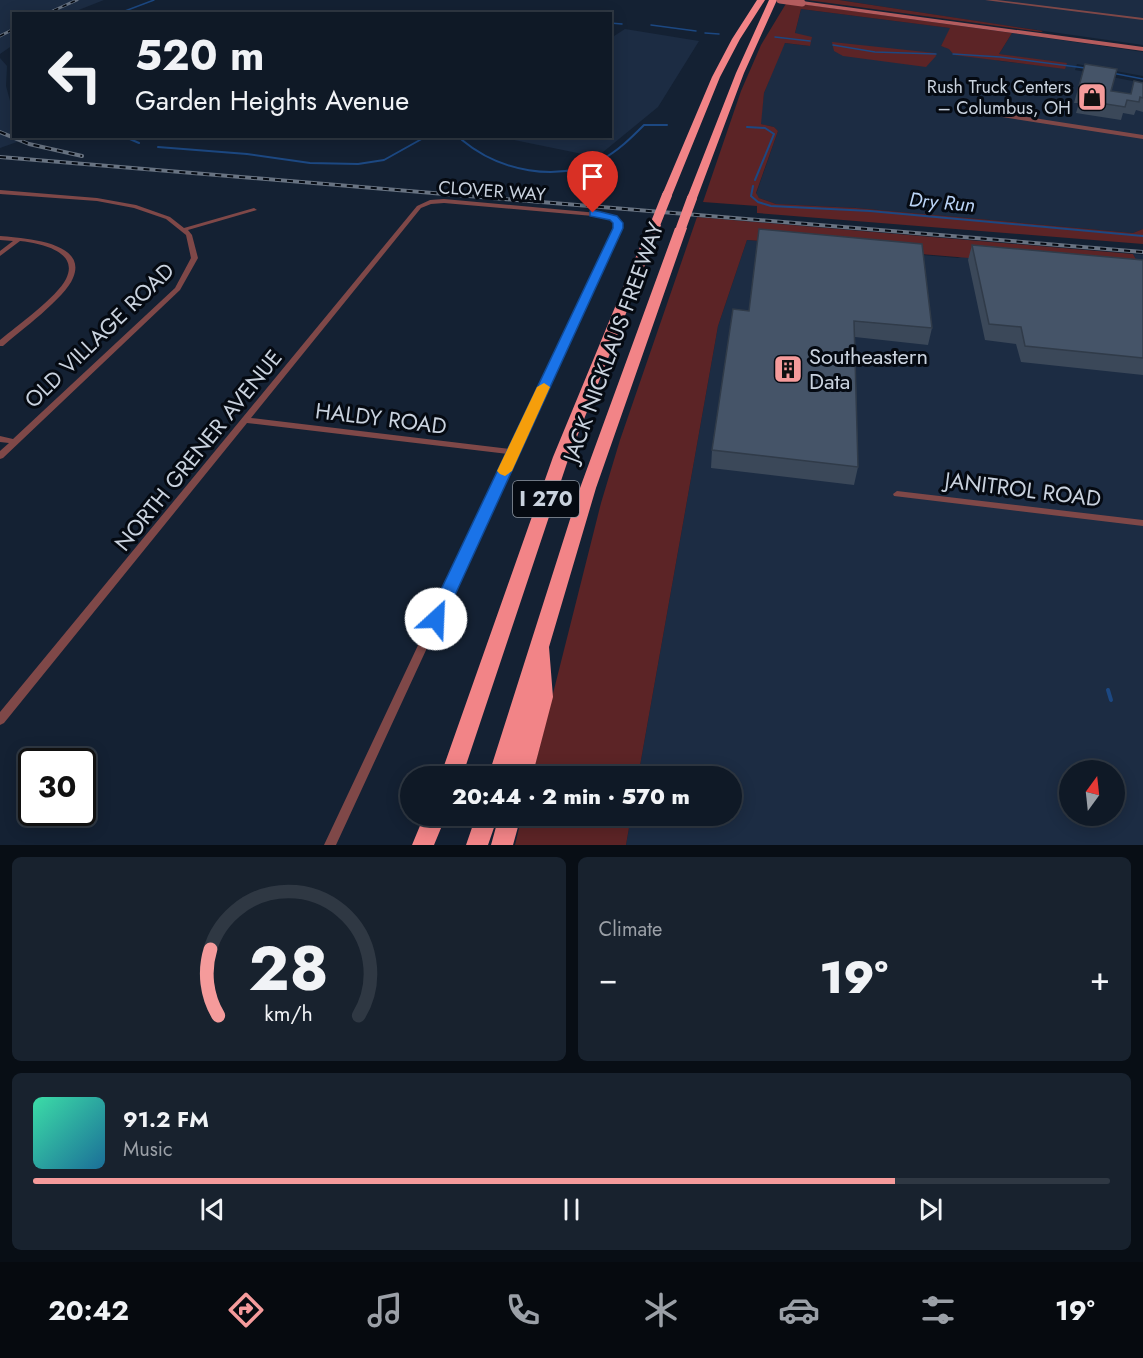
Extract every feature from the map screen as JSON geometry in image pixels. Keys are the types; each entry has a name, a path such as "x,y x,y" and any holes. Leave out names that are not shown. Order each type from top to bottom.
{"highway":[{"path":"736,39 753,0"},
{"name":"JACK NICKLAUS FREEWAY","path":"455,766 561,457 704,106 736,39 761,0"},
{"name":"JACK NICKLAUS FREEWAY","path":"502,766 588,488 692,198 752,41 773,0"},
{"path":"743,64 781,0"},
{"path":"524,766 543,697 541,639"},
{"path":"423,845 432,826"},
{"path":"428,845 433,826"},
{"path":"477,845 484,826"},
{"path":"502,845 507,826"}],"main road":[{"path":"781,0 1143,49"}],"street":[{"path":"987,0 1143,19"},
{"path":"970,113 983,112 1143,137"},
{"path":"0,192 133,205 169,217 186,229 254,210"},
{"name":"CLOVER WAY","path":"425,203 450,201 593,213 614,218 618,223 618,228 513,452"},
{"name":"NORTH GRENER AVENUE","path":"0,720 419,207 425,203"},
{"name":"OLD VILLAGE ROAD","path":"0,456 185,280 191,271 195,255 193,241 186,229"},
{"path":"0,238 55,247 70,259 72,270 69,279 60,290 0,344"},
{"path":"0,254 18,240"},
{"name":"HALDY ROAD","path":"245,420 513,452"},
{"path":"0,439 15,442"},
{"path":"330,845 513,452"},
{"name":"JANITROL ROAD","path":"897,494 1143,523"}],"shaded area":[{"path":"0,0 104,0 74,12 12,12 12,46 0,54"},
{"path":"807,0 839,0 1043,31 1041,32"},
{"path":"839,0 1143,0 1143,45 995,24"},
{"path":"787,2 1012,33 999,54 1067,63 1065,69 954,55 949,49 941,46 950,28 801,9 795,33 812,37 810,46 785,43 764,93 761,124 774,127 778,131 756,193 759,198 776,204 856,208 1133,233 1143,229 1143,244 757,213 757,206 703,202 741,91 761,45"},
{"path":"801,9 951,28 941,46 1000,61 1065,68 1032,59 999,54 1012,33 1143,52 1143,76 1077,64 1075,70 1143,83 1143,229 1133,233 856,208 776,204 759,198 756,194 778,131 774,127 760,124 764,93 785,43 810,46 795,33"},
{"path":"625,29 699,41 658,107 597,157 505,138 612,138 612,37"},
{"path":"832,42 935,53 936,56 926,67 843,56 834,51"},
{"path":"0,58 7,66 6,86 12,108 12,138 28,138 0,148"},
{"path":"697,217 1133,254 1143,272 747,240 718,326 640,766 535,766 601,503 620,440"},
{"path":"747,240 1142,271 1133,254 1143,255 1143,845 626,845 629,826 742,826 742,766 640,766 718,326"},
{"path":"520,826 629,826 626,845 515,845"}],"building":[{"path":"1085,64 1117,69 1111,91 1131,94 1134,81 1143,83 1143,98 1140,97 1139,102 1127,100 1125,107 1080,100 1083,91 1078,90"},
{"name":"Southeastern Data","path":"759,229 922,244 932,328 854,321 858,467 712,450 733,309 749,311"},
{"path":"972,245 1143,260 1143,358 1025,346 1021,327 989,324"}],"waterway":[{"name":"Dry Run","path":"122,12 154,0"},
{"path":"612,23 622,24"},
{"path":"651,25 696,31"},
{"path":"705,33 719,34"},
{"path":"775,37 810,41"},
{"path":"833,45 875,52 936,54"},
{"path":"953,54 1000,57 1085,68"},
{"path":"1112,73 1143,79"},
{"name":"Dry Run","path":"462,140 477,151 511,166 547,172 566,171 601,160 624,144 644,125 667,125"},
{"name":"Dry Run","path":"747,127 765,128 774,134 755,180"},
{"name":"Dry Run","path":"128,138 139,143"},
{"name":"Dry Run","path":"158,147 247,154 310,163 358,164 384,160 423,138"},
{"name":"Dry Run","path":"753,186 751,196 758,202 771,206 870,211 1143,236"},
{"path":"1108,690 1111,700"}],"railway":[{"path":"50,12 77,0"},
{"path":"0,36 12,30"},
{"path":"0,132 12,137"},
{"path":"14,138 29,144 82,156"},
{"path":"0,157 1143,252"}],"slow traffic":[{"path":"505,471 544,387"}],"place":[{"name":"Rush Truck Centers – Columbus, OH","path":"1092,97"},
{"name":"Southeastern Data","path":"788,369"}],"route":[{"path":"436,619 618,228 617,220 614,218 593,213"}]}
